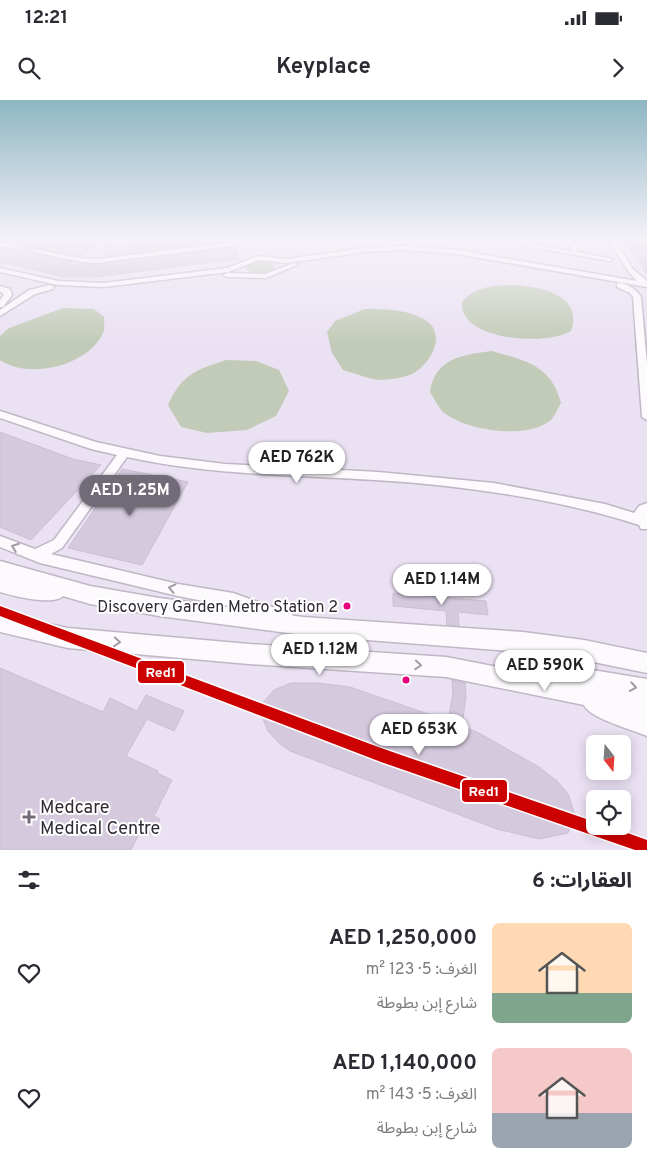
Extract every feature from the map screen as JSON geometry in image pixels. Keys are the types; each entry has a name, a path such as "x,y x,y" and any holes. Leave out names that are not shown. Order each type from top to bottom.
{"main road":[{"path":"0,569 90,595"},
{"path":"0,584 24,589 90,595 159,607 303,626 523,642 584,650 647,662"},
{"path":"0,623 68,638 249,654 568,676 647,689"},
{"path":"446,667 561,689 647,709"},
{"path":"561,689 612,712 647,725"}],"street":[{"path":"18,274 58,283 95,285 147,282 201,274"},
{"path":"0,275 50,287 103,290 230,275 260,276 268,274"},
{"path":"569,274 647,285"},
{"path":"574,274 618,282 647,290"},
{"path":"618,282 629,279 631,274"},
{"path":"633,274 647,285"},
{"path":"618,282 638,297 647,417"},
{"path":"0,312 29,291 32,283"},
{"path":"0,312 32,292 50,287"},
{"path":"0,288 7,291 8,295 0,305"},
{"path":"638,297 647,290"},
{"path":"0,414 89,444 124,453 225,468 350,474 474,485 644,517"},
{"path":"36,556 58,544 124,453"},
{"path":"0,541 36,556 178,590 233,600 265,610 303,626"},
{"path":"58,544 60,561"}],"shaded area":[{"path":"411,564 431,567 430,580 410,576"}],"green space":[{"path":"512,285 546,290 565,300 571,308 573,318 571,331 559,336 543,338 506,337 474,325 465,315 462,302 473,293 491,287"},
{"path":"63,308 94,309 104,317 103,333 85,354 57,366 41,369 26,369 12,366 0,360 0,336 9,328"},
{"path":"365,309 401,311 422,318 430,324 436,338 435,346 432,354 421,368 407,376 380,380 343,370 332,353 327,332 335,321"},
{"path":"492,351 536,366 551,380 557,390 561,403 551,420 541,426 528,430 497,431 466,424 453,419 441,410 430,392 433,381 444,365 470,354"},
{"path":"226,360 256,361 279,370 289,391 276,416 247,430 207,433 181,427 168,405 179,386 198,370"}],"building":[{"path":"51,274 120,274 96,277 64,277"},
{"path":"0,432 73,459 101,465 31,540 0,527"},
{"path":"122,469 188,482 142,565 68,548"},
{"path":"393,593 486,601 488,615 458,612 459,626 447,625 446,611 393,606"},
{"path":"0,668 103,712 110,698 137,711 146,695 184,711 174,731 147,719 126,756 158,771 157,773 172,780 154,816 160,819 152,835 141,830 131,850 0,850"},
{"path":"452,680 465,683 466,696 462,726 479,733 539,767 557,781 568,794 575,815 568,833 539,839 497,829 290,751 268,731 261,714 262,704 274,690 291,683 318,683 350,687 448,721 453,693"}],"transit line":[{"name":"Red1","path":"0,611 381,755 647,847"}],"place":[{"name":"Discovery Garden Metro Station 2","path":"347,606"},
{"name":"Medcare Medical Centre","path":"29,817"}]}
